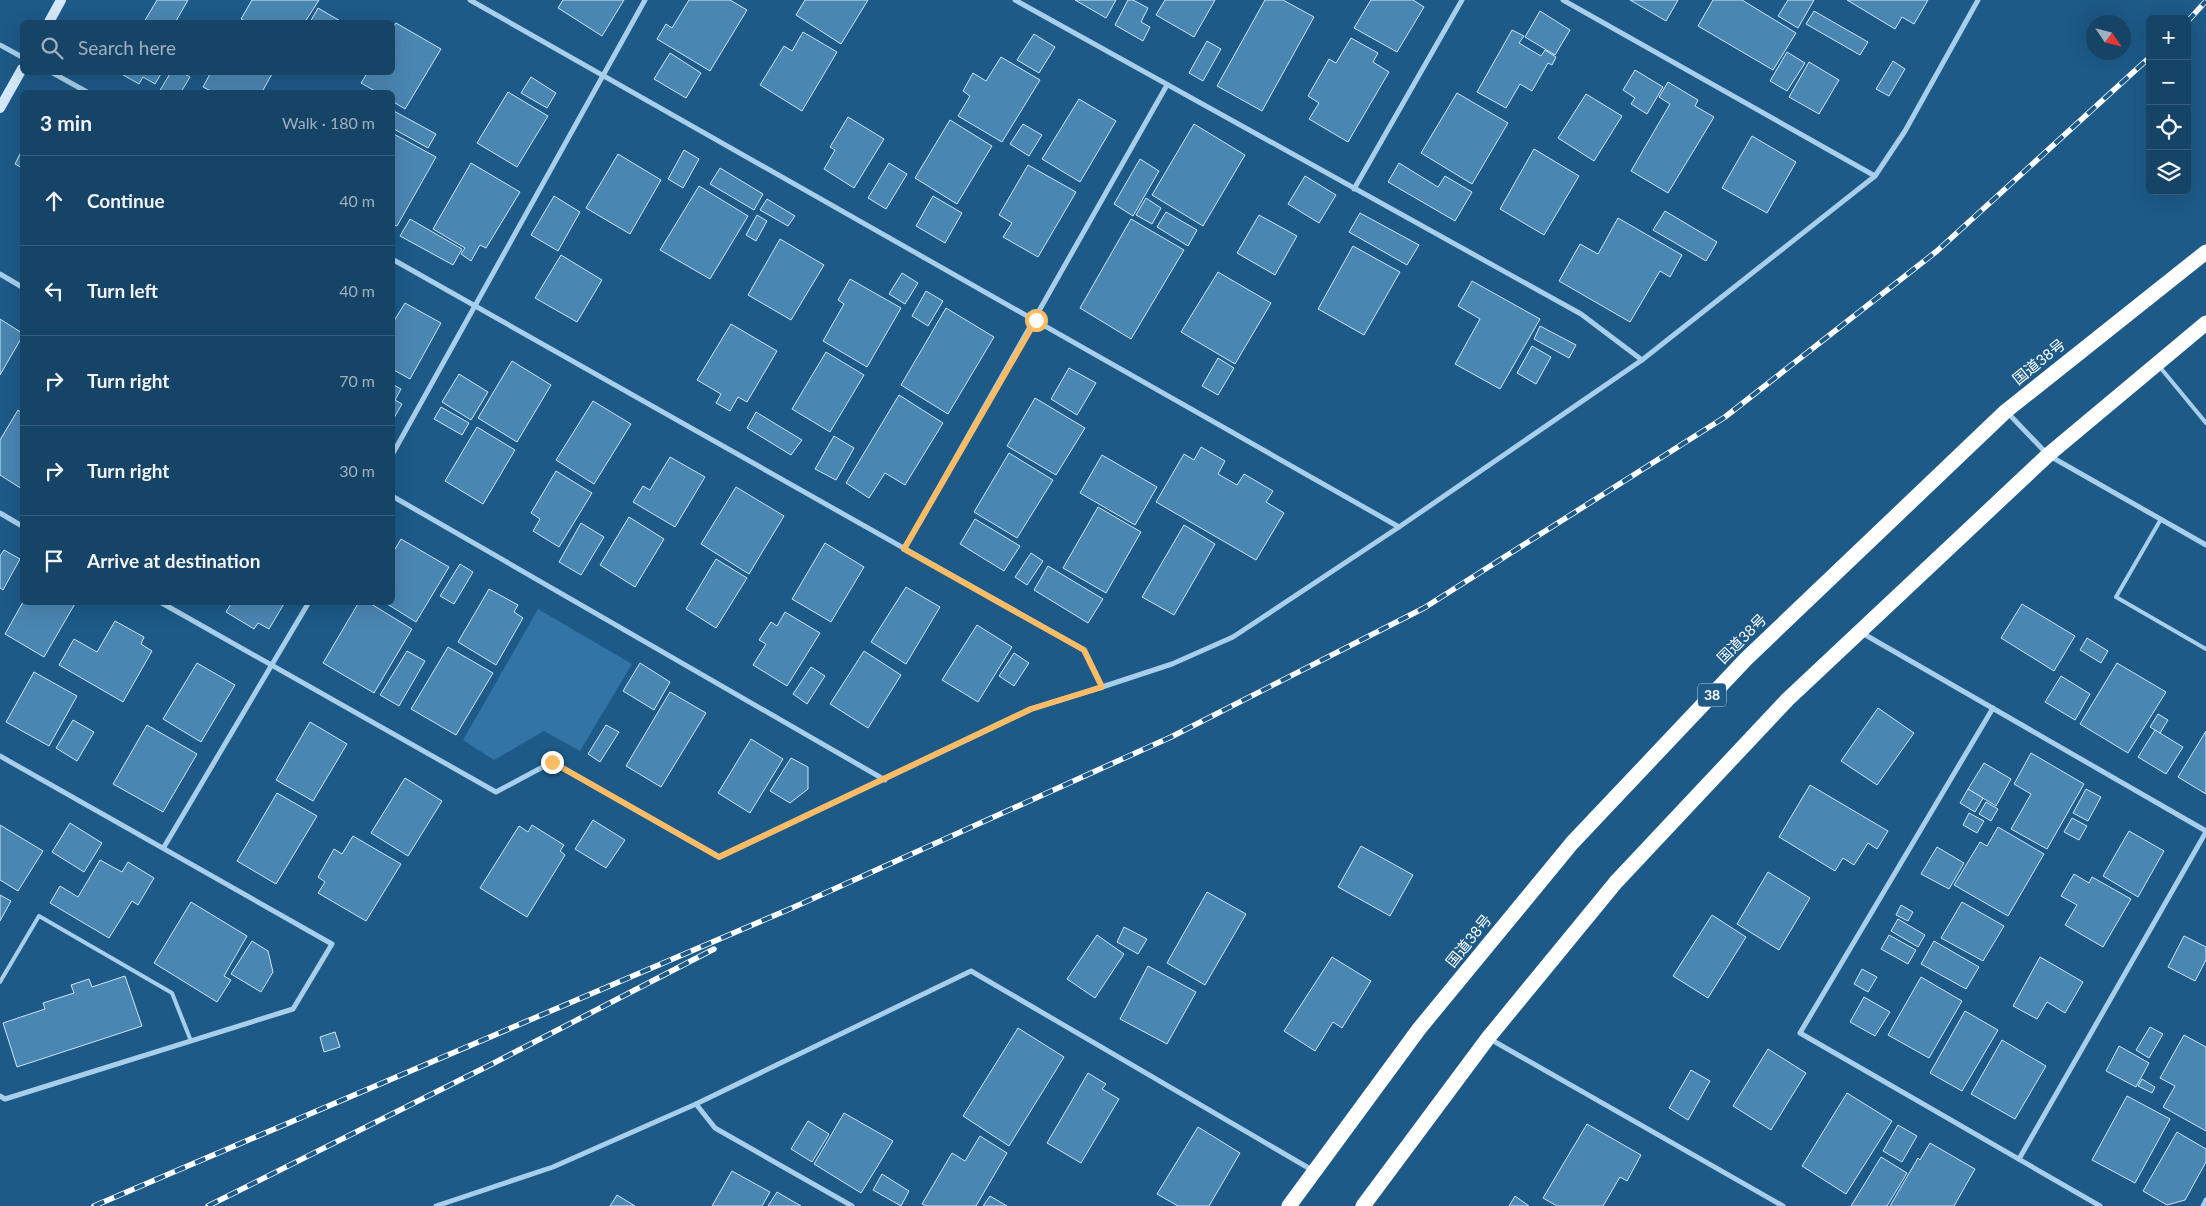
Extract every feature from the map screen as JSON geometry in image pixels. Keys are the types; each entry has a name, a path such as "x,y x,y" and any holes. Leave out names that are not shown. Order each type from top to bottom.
{"highway":[{"name":"国道38号","path":"1289,1206 1419,1029 1572,843 1746,659 2006,410 2206,252"},
{"path":"1363,1206 1488,1038 1616,882 1787,700 2048,455 2206,324"}],"street":[{"path":"49,20 61,0"},
{"path":"470,0 1400,527"},
{"path":"395,450 602,74 645,0"},
{"path":"1015,0 1580,314 1642,360"},
{"path":"1354,190 1462,0"},
{"path":"1563,0 1875,176"},
{"path":"165,605 496,792 552,762 719,857 885,780 1031,709 1172,664 1233,637 1400,527 1642,360 1875,176 1904,131 1978,0"},
{"path":"0,45 20,56"},
{"path":"0,108 20,72"},
{"path":"56,75 83,90"},
{"path":"904,549 1036,320 1167,85"},
{"path":"395,261 476,304 1084,650 1102,687"},
{"path":"0,274 20,286"},
{"path":"2006,410 2048,455 2206,545"},
{"path":"395,498 885,780"},
{"path":"0,513 20,525"},
{"path":"164,847 273,666 307,605"},
{"path":"1859,631 2206,832 2019,1159"},
{"path":"1993,708 1800,1033 2100,1206"},
{"path":"0,756 164,847 332,944 293,1009 5,1099 0,1096"},
{"path":"436,1206 553,1167 696,1104 972,970 1314,1172"},
{"path":"1488,1038 1783,1206"},
{"path":"696,1104 715,1128 852,1206"},
{"path":"2203,1206 2206,1200"}],"lane":[{"path":"2158,364 2206,423"},
{"path":"2161,519 2116,597 2206,649"},
{"path":"0,982 40,916 172,993 191,1041"}],"shaded area":[{"path":"538,609 632,664 580,751 544,731 494,760 463,740"}],"building":[{"path":"157,0 188,0 177,20 145,20"},
{"path":"252,0 319,0 306,20 241,19"},
{"path":"563,0 624,0 602,36 558,8"},
{"path":"689,0 730,0 747,10 710,71 657,39 666,24 672,28"},
{"path":"805,0 868,0 841,44 796,15"},
{"path":"1075,0 1116,0 1106,18"},
{"path":"1128,0 1133,0 1148,8 1141,22 1150,27 1143,41 1115,25"},
{"path":"1165,0 1215,0 1194,37 1156,15"},
{"path":"1265,0 1283,0 1314,17 1262,111 1217,86"},
{"path":"1371,0 1413,0 1424,7 1397,52 1354,28"},
{"path":"1630,0 1678,0 1666,21"},
{"path":"1713,0 1742,0 1796,33 1773,70 1698,26"},
{"path":"1788,0 1814,0 1798,28 1778,16"},
{"path":"1847,0 1928,0 1914,24 1902,17 1895,29"},
{"path":"318,8 339,20 311,20"},
{"path":"1540,11 1570,30 1555,55 1525,37"},
{"path":"1814,11 1868,42 1860,55 1806,24"},
{"path":"396,23 441,49 405,109 395,103 395,90 373,90 361,83 366,75 395,75"},
{"path":"1512,30 1524,36 1519,43 1541,56 1545,50 1556,57 1552,65 1548,63 1532,91 1520,84 1506,108 1477,92"},
{"path":"803,32 837,52 802,111 760,85 784,46 792,51"},
{"path":"1034,34 1055,47 1039,73 1017,60"},
{"path":"1351,38 1378,53 1373,62 1389,72 1348,142 1309,119 1319,103 1308,96 1329,59 1336,63"},
{"path":"1207,41 1221,49 1203,81 1189,73"},
{"path":"1787,52 1805,63 1787,91 1770,81"},
{"path":"670,53 701,73 686,98 654,79"},
{"path":"1001,57 1040,80 1002,142 958,116 970,96 963,91 973,73 986,81"},
{"path":"1893,61 1905,69 1889,96 1876,89"},
{"path":"1809,62 1839,80 1819,114 1789,97"},
{"path":"1635,70 1663,87 1647,114 1631,104 1635,98 1623,90"},
{"path":"123,75 160,75 155,84 143,77 139,84"},
{"path":"169,75 187,75 190,77 182,90 160,90"},
{"path":"209,75 271,75 263,90 209,90 203,87"},
{"path":"531,77 556,93 547,108 521,93"},
{"path":"1668,82 1698,100 1695,106 1714,117 1668,193 1631,171 1670,104 1659,97"},
{"path":"508,92 548,116 517,167 477,143"},
{"path":"1457,93 1508,123 1472,184 1421,153"},
{"path":"1586,94 1622,116 1594,161 1558,138"},
{"path":"1079,99 1116,121 1080,182 1042,159"},
{"path":"395,112 436,134 428,148 395,130"},
{"path":"848,117 884,139 854,188 824,169 835,150 830,147"},
{"path":"950,120 992,146 957,204 915,178"},
{"path":"1023,124 1042,135 1029,156 1010,144"},
{"path":"1194,124 1245,155 1203,226 1152,195"},
{"path":"395,135 436,157 397,226 395,225"},
{"path":"1752,136 1796,162 1767,213 1722,188"},
{"path":"1534,149 1579,176 1544,235 1500,209"},
{"path":"684,150 699,159 683,188 668,179"},
{"path":"20,154 20,167 15,164"},
{"path":"618,154 661,180 630,234 586,208"},
{"path":"1140,159 1159,171 1133,216 1114,204"},
{"path":"471,163 520,192 486,248 480,245 471,261 461,254 465,248 433,229"},
{"path":"889,163 907,174 886,209 868,198"},
{"path":"1399,163 1438,187 1445,176 1472,192 1455,221 1388,182"},
{"path":"1028,165 1076,192 1038,257 1003,237 1012,223 999,215"},
{"path":"720,168 763,194 754,210 710,184"},
{"path":"1305,176 1336,195 1319,223 1288,204"},
{"path":"699,186 748,216 710,279 660,250"},
{"path":"554,196 580,212 558,251 531,235"},
{"path":"933,196 962,213 945,243 916,226"},
{"path":"1146,198 1161,208 1152,224 1136,215"},
{"path":"767,199 795,216 788,226 760,210"},
{"path":"1665,211 1717,242 1706,261 1653,230"},
{"path":"1166,212 1197,230 1188,246 1157,227"},
{"path":"1360,213 1419,245 1407,265 1349,232"},
{"path":"757,215 767,221 756,241 746,235"},
{"path":"1259,215 1297,236 1275,275 1237,253"},
{"path":"1618,218 1682,255 1670,277 1660,271 1630,322 1559,281 1580,244 1598,254"},
{"path":"410,219 462,249 453,265 400,236"},
{"path":"1131,219 1184,250 1131,339 1080,308"},
{"path":"780,239 824,265 791,320 748,295"},
{"path":"1353,246 1400,272 1364,335 1318,309"},
{"path":"561,255 602,280 577,322 535,298"},
{"path":"1218,272 1271,303 1235,364 1181,332"},
{"path":"902,273 918,283 905,304 889,294"},
{"path":"850,279 901,308 867,367 823,341 844,304 838,300"},
{"path":"1472,281 1540,319 1500,389 1455,364 1480,319 1458,306"},
{"path":"926,291 943,301 928,326 912,316"},
{"path":"405,303 441,323 410,379 395,371 395,319"},
{"path":"946,308 994,337 948,414 901,385"},
{"path":"0,319 20,332 20,340 0,375"},
{"path":"731,324 777,351 747,402 738,397 730,411 716,403 721,394 697,380"},
{"path":"1540,326 1576,345 1569,358 1534,339"},
{"path":"1532,346 1551,357 1536,384 1517,373"},
{"path":"826,352 864,375 830,432 792,409"},
{"path":"1218,358 1234,368 1218,395 1202,386"},
{"path":"512,361 551,385 517,442 478,418"},
{"path":"1069,368 1096,383 1077,415 1051,399"},
{"path":"459,374 488,392 471,420 442,402"},
{"path":"395,386 401,389 395,400"},
{"path":"899,395 943,423 905,485 885,473 869,498 846,483"},
{"path":"1035,398 1085,428 1056,475 1007,446"},
{"path":"395,400 402,404 395,416"},
{"path":"593,401 631,424 594,484 556,460"},
{"path":"441,407 469,423 462,435 434,419"},
{"path":"18,410 20,412 20,488 0,475 0,440"},
{"path":"756,412 802,440 791,455 747,428"},
{"path":"477,427 515,450 483,504 445,481"},
{"path":"834,436 854,448 836,480 815,469"},
{"path":"1201,447 1225,461 1218,474 1237,485 1244,474 1273,491 1266,502 1284,513 1256,560 1156,502 1184,454 1194,460"},
{"path":"1009,453 1053,480 1017,538 974,512"},
{"path":"1102,455 1157,487 1135,525 1080,493"},
{"path":"670,457 705,477 675,527 633,502 643,486 650,490"},
{"path":"556,471 592,493 559,547 533,531 540,519 531,513"},
{"path":"736,487 784,516 749,574 701,544"},
{"path":"1098,507 1141,532 1106,593 1063,568"},
{"path":"629,517 664,539 635,587 600,565"},
{"path":"975,519 1020,546 1004,571 960,544"},
{"path":"581,523 604,537 581,575 559,562"},
{"path":"1184,525 1215,544 1174,615 1142,597"},
{"path":"401,539 449,567 416,622 389,605 395,605 395,549"},
{"path":"825,543 864,567 831,622 792,599"},
{"path":"4,550 20,559 3,590 0,588 0,556"},
{"path":"1031,553 1043,561 1027,585 1015,577"},
{"path":"716,559 747,578 716,628 686,609"},
{"path":"460,564 473,572 454,604 440,596"},
{"path":"1048,566 1103,599 1088,623 1034,590"},
{"path":"906,587 940,607 906,664 871,642"},
{"path":"489,589 518,605 514,612 523,618 496,665 458,642"},
{"path":"2022,604 2075,636 2054,671 2001,638"},
{"path":"21,605 74,605 44,657 5,634"},
{"path":"230,605 283,605 269,629 258,623 254,629 226,612"},
{"path":"357,605 373,605 412,629 374,693 323,663"},
{"path":"785,612 820,633 787,686 753,665 766,644 759,640 771,622 777,626"},
{"path":"115,621 144,637 141,644 152,651 123,702 59,665 74,639 97,652"},
{"path":"977,625 1012,647 978,702 942,680"},
{"path":"2087,638 2108,651 2101,663 2080,650"},
{"path":"448,647 493,673 456,735 411,709"},
{"path":"407,651 425,661 399,706 380,695"},
{"path":"864,651 901,675 868,728 830,704"},
{"path":"1014,653 1029,663 1014,686 999,676"},
{"path":"197,663 235,685 201,742 163,719"},
{"path":"640,663 670,682 654,710 623,691"},
{"path":"2117,663 2166,692 2128,753 2080,724"},
{"path":"811,667 825,676 807,704 793,694"},
{"path":"34,672 77,696 49,746 6,722"},
{"path":"2061,676 2090,694 2075,720 2045,702"},
{"path":"670,692 706,713 661,787 626,766"},
{"path":"1878,708 1914,733 1877,785 1841,761"},
{"path":"2158,714 2168,720 2160,733 2150,727"},
{"path":"73,720 94,732 77,761 56,748"},
{"path":"310,722 347,744 313,801 276,780"},
{"path":"147,725 197,754 163,812 113,784"},
{"path":"606,725 619,732 600,762 588,754"},
{"path":"2155,730 2183,747 2166,774 2138,757"},
{"path":"2206,731 2206,794 2178,777"},
{"path":"751,739 783,759 750,813 718,793"},
{"path":"2031,753 2084,784 2047,849 2011,829 2031,794 2014,784"},
{"path":"791,758 808,767 808,789 790,803 770,791"},
{"path":"1984,763 2011,779 1996,806 1968,789"},
{"path":"405,778 442,801 408,856 371,833"},
{"path":"1810,785 1888,831 1877,849 1868,843 1854,865 1843,858 1835,871 1779,837"},
{"path":"1968,789 1983,798 1975,812 1960,803"},
{"path":"2086,789 2101,797 2088,821 2073,813"},
{"path":"277,793 317,816 276,884 237,861"},
{"path":"1986,802 1998,809 1991,821 1979,814"},
{"path":"1969,813 1984,821 1977,833 1963,825"},
{"path":"2072,818 2087,826 2079,840 2064,832"},
{"path":"593,820 625,840 606,868 575,849"},
{"path":"70,823 102,843 84,872 52,852"},
{"path":"0,825 43,851 18,891 0,880"},
{"path":"532,825 564,845 560,851 565,855 527,917 480,888 519,826 528,832"},
{"path":"1998,827 2044,854 2008,916 1954,885 1980,842 1987,846"},
{"path":"2129,831 2164,851 2138,897 2103,876"},
{"path":"353,836 401,864 366,921 318,893 325,882 318,877 334,849 342,854"},
{"path":"1361,846 1413,875 1390,916 1338,887"},
{"path":"1937,847 1964,863 1949,889 1921,874"},
{"path":"100,860 122,872 128,862 154,878 138,905 132,901 109,938 50,903 60,886 78,897"},
{"path":"1768,872 1810,898 1779,950 1737,924"},
{"path":"2074,874 2089,883 2092,877 2131,899 2103,947 2065,925 2077,905 2061,896"},
{"path":"1207,892 1246,914 1205,985 1167,963"},
{"path":"0,895 11,901 0,921"},
{"path":"191,902 247,936 224,976 231,980 217,1002 154,963"},
{"path":"1962,902 2004,926 1983,961 1941,938"},
{"path":"1901,905 1913,912 1908,921 1896,915"},
{"path":"1712,915 1746,937 1708,998 1673,976"},
{"path":"1898,919 1925,935 1918,947 1891,931"},
{"path":"1124,927 1147,939 1138,954 1117,942"},
{"path":"1097,935 1124,954 1095,998 1067,979"},
{"path":"1889,935 1916,950 1908,964 1881,949"},
{"path":"2184,936 2206,947 2206,960 2195,981 2168,967"},
{"path":"252,941 268,951 273,972 261,992 231,974"},
{"path":"1934,941 1979,967 1966,989 1921,964"},
{"path":"1332,957 1371,981 1342,1028 1333,1022 1315,1051 1284,1031"},
{"path":"2040,957 2083,982 2065,1013 2047,1002 2037,1019 2013,1006"},
{"path":"1148,966 1196,992 1167,1044 1120,1019"},
{"path":"1862,969 1877,977 1868,992 1854,984"},
{"path":"125,976 142,1026 17,1067 3,1023 45,1009 43,1003 74,993 71,985 89,979 92,987"},
{"path":"1921,977 1962,1001 1929,1058 1888,1035"},
{"path":"1864,997 1890,1012 1875,1036 1850,1022"},
{"path":"1965,1011 1998,1030 1962,1091 1930,1073"},
{"path":"2150,1027 2163,1034 2149,1058 2136,1050"},
{"path":"1018,1028 1064,1057 1009,1146 963,1116"},
{"path":"335,1032 340,1047 324,1052 320,1037"},
{"path":"2184,1035 2206,1047 2206,1131 2163,1107 2175,1086 2160,1078"},
{"path":"2002,1040 2046,1066 2015,1119 1971,1094"},
{"path":"2119,1046 2149,1063 2136,1087 2106,1071"},
{"path":"1768,1049 1806,1073 1771,1130 1733,1106"},
{"path":"1691,1070 1710,1081 1688,1120 1669,1108"},
{"path":"1088,1073 1106,1084 1102,1089 1119,1099 1081,1163 1047,1143"},
{"path":"2142,1079 2155,1087 2152,1093 2138,1086"},
{"path":"1847,1093 1892,1121 1846,1194 1802,1166"},
{"path":"2127,1096 2170,1119 2135,1183 2092,1160"},
{"path":"844,1113 893,1141 861,1193 814,1164"},
{"path":"808,1121 829,1134 812,1162 791,1149"},
{"path":"1587,1124 1641,1155 1627,1181 1620,1177 1603,1206 1557,1206 1543,1198"},
{"path":"1898,1125 1917,1136 1902,1162 1883,1151"},
{"path":"1198,1127 1240,1153 1209,1206 1178,1206 1157,1194"},
{"path":"2177,1132 2206,1149 2206,1162 2185,1200 2167,1205 2143,1191"},
{"path":"980,1136 1007,1153 976,1206 926,1206 922,1204 952,1153 965,1161"},
{"path":"1930,1143 1975,1169 1954,1206 1890,1206 1918,1158 1920,1160"},
{"path":"1881,1157 1907,1173 1887,1206 1851,1206"},
{"path":"732,1171 770,1192 762,1206 712,1206"},
{"path":"882,1174 909,1191 901,1206 873,1190"},
{"path":"777,1192 801,1206 768,1206"},
{"path":"617,1195 635,1206 610,1206"},
{"path":"990,1196 1007,1206 983,1206"},
{"path":"1515,1196 1529,1206 1509,1206"}],"railway":[{"path":"2191,18 2206,1"},
{"path":"94,1206 792,908 1171,737 1424,608 1725,417 1937,251 2147,60"},
{"path":"208,1206 492,1064 714,949"}],"route":[{"path":"552,762 719,857 885,780 1031,709 1102,687 1084,650 904,549 1036,320"}]}
